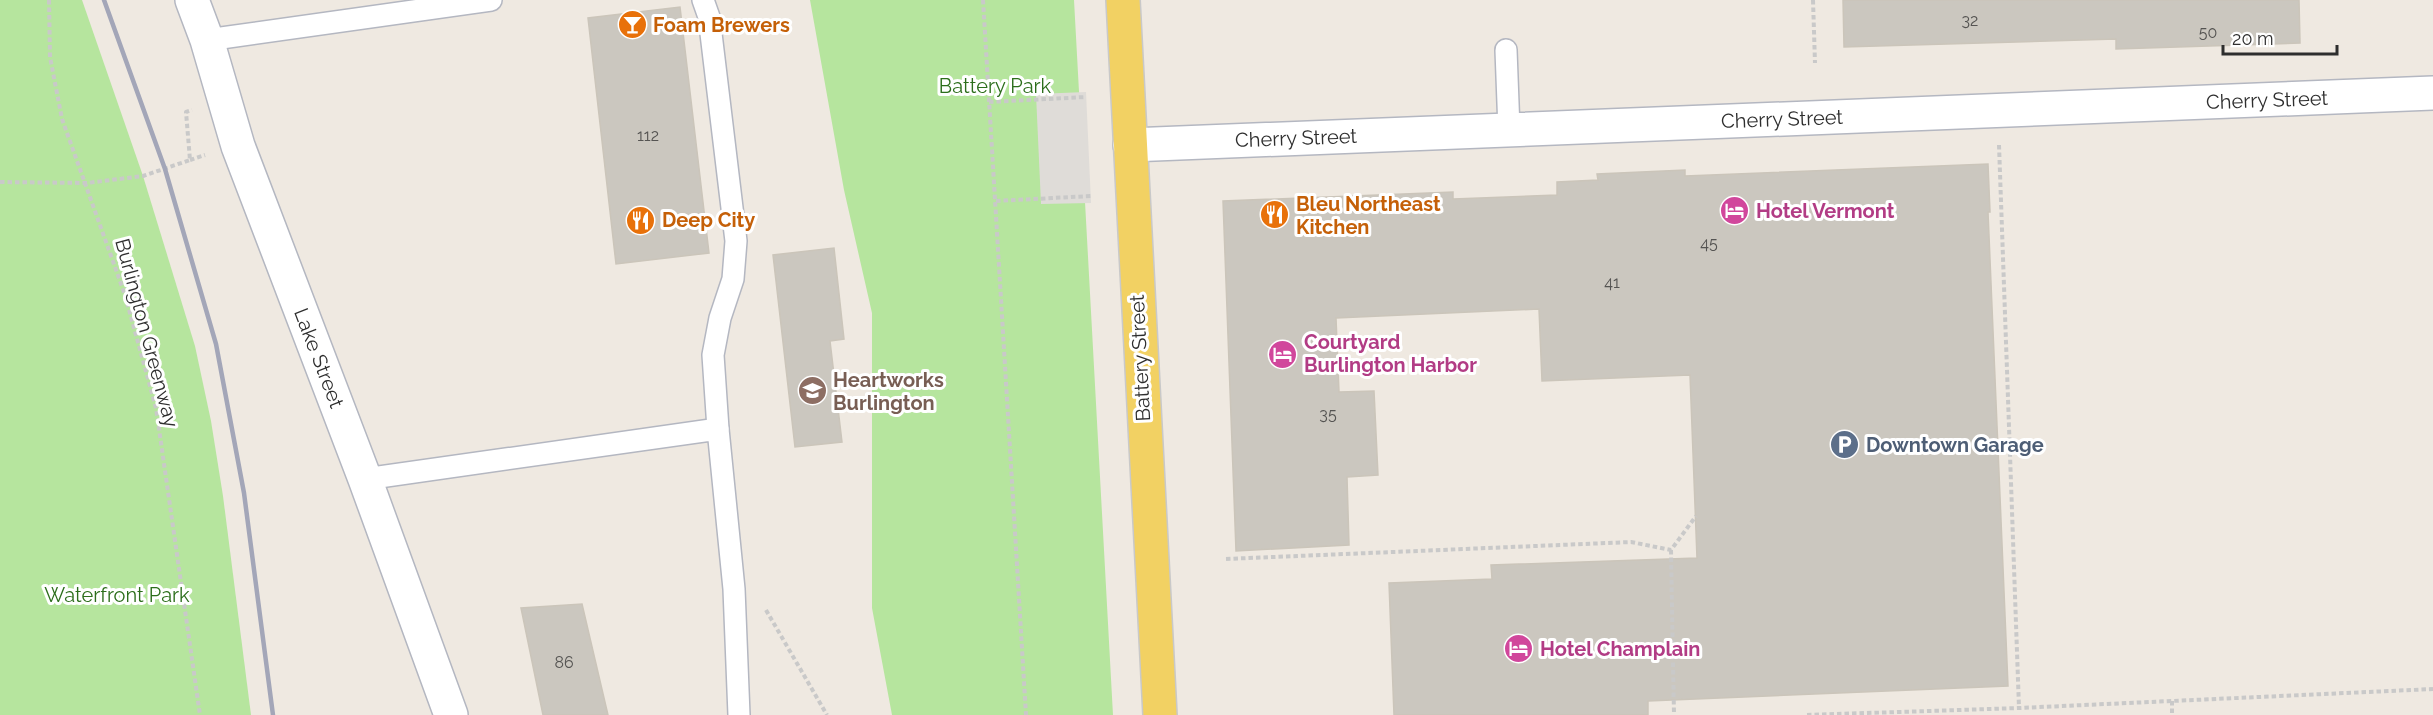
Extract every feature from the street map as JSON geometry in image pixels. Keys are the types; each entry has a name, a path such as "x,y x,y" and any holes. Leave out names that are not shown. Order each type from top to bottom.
{"main road":[{"name":"Battery Street","path":"1123,0 1160,715"}],"street":[{"name":"Lake Street","path":"192,0 207,40 238,146 365,479 451,715"},
{"name":"Cherry Street","path":"1130,145 2433,93"}],"lane":[{"path":"207,40 491,0"},
{"path":"703,0 709,17 736,241 733,279 720,318 713,355 734,589 739,715"},
{"path":"1506,50 1509,130"},
{"path":"365,479 718,429"}],"path":[{"name":"Burlington Greenway","path":"49,0 50,57 62,118 125,295 156,408 200,715"},
{"path":"983,0 1026,715"},
{"path":"1813,0 1815,63"},
{"path":"989,102 1086,97"},
{"path":"190,160 186,112 192,110 196,121"},
{"path":"1998,111 2019,708"},
{"path":"0,182 87,183 143,176 238,146"},
{"path":"995,201 1091,196"},
{"path":"1674,715 1671,550 1696,516"},
{"path":"1226,560 1631,542 1671,550"},
{"path":"734,589 760,600 827,715"},
{"path":"1807,715 2019,708 2433,689"},
{"path":"2172,701 2172,715"}],"green space":[{"name":"Waterfront Park","path":"0,0 82,0 143,176 195,346 211,421 223,496 251,715 0,715"},
{"name":"Battery Park","path":"810,0 1074,0 1113,715 892,715 872,608 872,313 844,190"}],"shaded area":[{"path":"1086,92 1091,203 1041,204 1036,94"}],"building":[{"path":"1843,0 2299,0 2300,43 2116,49 2116,39 1844,47"},
{"path":"680,7 709,253 616,264 588,18"},
{"path":"1988,164 1990,212 1988,212 2008,686 1648,701 1648,715 1394,715 1389,583 1492,579 1491,565 1697,558 1690,375 1542,381 1539,309 1336,318 1339,392 1374,391 1378,475 1347,477 1349,545 1236,551 1223,201 1453,192 1453,199 1557,195 1557,182 1598,180 1597,174 1685,170 1685,176"},
{"name":"Heartworks Burlington","path":"834,248 844,339 830,341 842,442 795,447 773,255"},
{"path":"582,604 608,715 543,715 521,608"}],"railway":[{"path":"104,0 165,169 216,344 244,493 273,715"}],"place":[{"name":"Foam Brewers","path":"632,25"},
{"name":"Hotel Vermont","path":"1735,211"},
{"name":"Bleu Northeast Kitchen","path":"1275,215"},
{"name":"Deep City","path":"641,220"},
{"name":"Courtyard Burlington Harbor","path":"1283,354"},
{"name":"Heartworks Burlington","path":"812,391"},
{"name":"Downtown Garage","path":"1845,445"},
{"name":"Hotel Champlain","path":"1519,649"}]}
